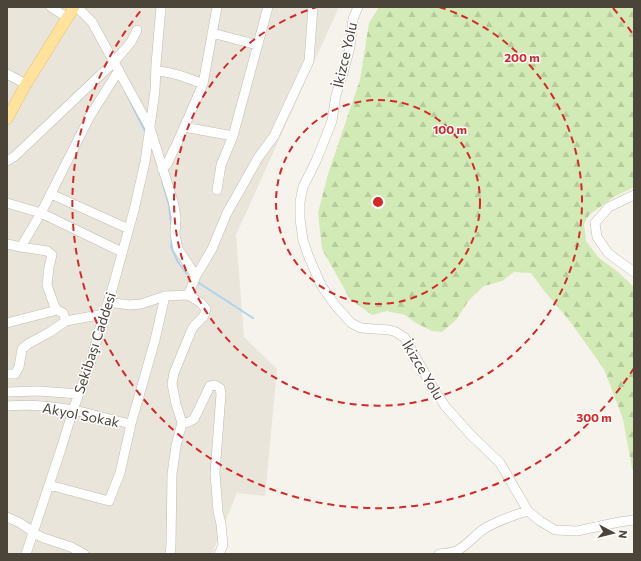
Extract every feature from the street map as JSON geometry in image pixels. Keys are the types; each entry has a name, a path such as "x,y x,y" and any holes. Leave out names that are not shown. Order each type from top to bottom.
{"main road":[{"path":"7,119 26,84 74,7"}],"street":[{"path":"51,7 68,18"},
{"path":"77,7 92,22 150,128 173,201 176,217 175,234 178,249 196,276"},
{"name":"Sekibaşı Caddesi","path":"26,554 73,410 91,361 134,210 145,162 155,91 161,7"},
{"path":"162,169 167,164 203,84 217,7"},
{"path":"217,190 221,165 233,136 268,7"},
{"path":"188,295 196,276 212,249 227,213 258,158 274,136 309,62 313,7"},
{"name":"İkizce Yolu","path":"358,7 353,19 350,47 336,95 332,120 316,161 303,187 300,202 300,219 303,240 308,256 321,285 335,305 351,323 361,328 389,330 396,332 405,338 430,383 445,406 469,433 500,463 528,511 540,521 556,530 577,531 634,520"},
{"path":"21,247 51,194 116,66 137,30"},
{"path":"212,33 258,45"},
{"path":"7,161 116,66"},
{"path":"156,71 174,73 203,84"},
{"path":"7,74 26,84"},
{"path":"184,127 233,136"},
{"path":"51,194 129,229"},
{"path":"634,195 609,207 595,223 597,237 608,253 634,272"},
{"path":"7,202 40,213 122,252"},
{"path":"7,244 47,251 52,255 47,285 54,305 57,310 63,313 66,321"},
{"path":"108,302 130,305 141,304 165,296 188,295 201,303 206,309 204,316 192,330 174,373 172,384 182,423 176,446 172,474 172,538 170,554"},
{"path":"49,484 109,501 120,473 131,424 155,340 165,296"},
{"path":"7,323 57,310"},
{"path":"7,374 15,374 18,370 22,349 28,344 66,321 104,314"},
{"path":"182,423 189,422 194,419 210,386 215,385 220,388 221,394 215,473 218,511 221,524 222,545 219,554"},
{"path":"7,392 39,391 79,394"},
{"name":"Akyol Sokak","path":"7,406 19,405 73,410 131,424"},
{"path":"439,554 457,551 471,541 479,532 486,528 497,522 528,511"},
{"path":"7,517 20,523 41,537 71,547 84,554"}],"shaded area":[{"path":"7,7 339,7 236,235 244,337 277,369 265,496 237,493 212,554 7,554"}],"green space":[{"path":"379,7 634,7 634,187 614,197 589,215 584,224 586,241 599,258 617,271 633,286 634,289 634,472 623,419 604,369 569,320 531,273 514,272 502,281 484,286 469,300 456,320 442,332 432,331 416,323 405,315 387,311 372,315 350,299 322,249 318,213 328,174 360,80 369,23"}],"waterway":[{"path":"125,91 145,131"},
{"path":"162,181 169,205 171,224"},
{"path":"172,238 171,247 178,262 187,274"},
{"path":"199,283 253,318"}]}
